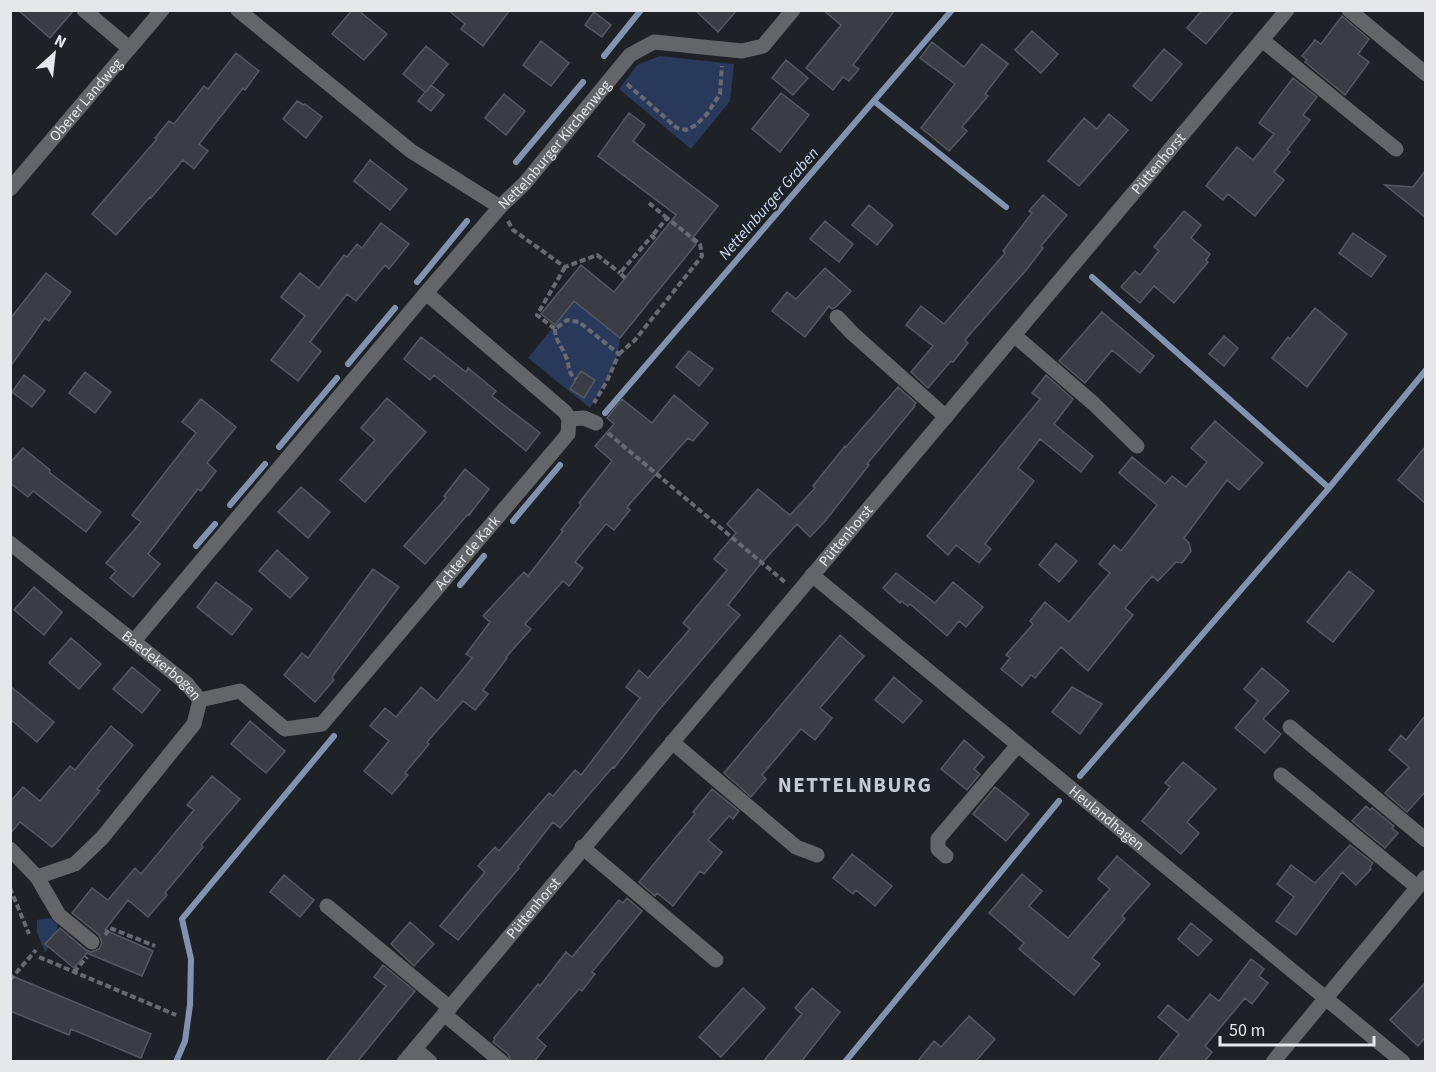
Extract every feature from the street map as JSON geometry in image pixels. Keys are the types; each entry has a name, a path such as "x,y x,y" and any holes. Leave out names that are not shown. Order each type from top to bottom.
{"street":[{"path":"84,10 129,48"},
{"name":"Oberer Landweg","path":"10,189 162,10"},
{"name":"Nettelnburger Kirchenweg","path":"238,10 411,152 500,207 525,183 630,55 654,42 742,51 763,46 793,10"},
{"name":"Püttenhorst","path":"404,1062 582,847 1015,336 1287,10"},
{"path":"1349,10 1425,74"},
{"path":"1262,40 1396,149"},
{"path":"134,641 500,207"},
{"path":"426,293 565,412 583,420"},
{"path":"837,317 946,417"},
{"path":"1015,336 1094,404 1137,446"},
{"name":"Achter de Kark","path":"200,700 240,691 285,729 322,724 568,434 583,420"},
{"name":"Baedekerbogen","path":"10,543 186,683 200,700 194,724 102,838 75,864 37,877"},
{"name":"Heulandhagen","path":"812,575 1403,1062"},
{"path":"1290,727 1425,840"},
{"path":"672,742 801,851 818,855"},
{"path":"946,855 938,849 938,839 1018,745"},
{"path":"1273,1062 1421,882 1281,775"},
{"path":"582,847 716,960"},
{"path":"10,849 37,877 59,915 92,942"},
{"path":"327,906 502,1062"},
{"path":"415,1049 430,1062"}],"path":[{"path":"615,74 676,128 686,130 696,125 707,114 720,94 723,49"},
{"path":"649,203 700,244 702,256 635,340 619,354 607,381 583,420 797,592"},
{"path":"500,207 513,230 565,267"},
{"path":"620,273 654,238 668,218"},
{"path":"576,379 569,371 567,358 557,343 555,329 537,315 565,267 597,255 625,278"},
{"path":"555,329 567,320 579,322 619,354"},
{"path":"10,888 28,933"},
{"path":"10,980 36,950"},
{"path":"39,957 176,1015"}],"shaded area":[{"path":"660,56 734,64 730,101 691,149 619,89 637,65"},
{"path":"574,301 620,338 614,366 590,408 528,358"},
{"path":"50,918 57,924 57,930 46,944 49,947 45,952 37,932 37,920"}],"building":[{"path":"18,10 74,10 50,38"},
{"path":"352,10 358,10 387,34 364,60 332,34"},
{"path":"448,10 510,10 483,46 461,29 465,24"},
{"path":"695,10 737,10 718,32"},
{"path":"823,10 895,10 853,65 859,69 849,81 843,77 833,90 806,68 841,25"},
{"path":"1202,10 1234,10 1206,44 1187,28"},
{"path":"594,12 611,25 602,37 585,25"},
{"path":"1342,16 1369,39 1358,54 1369,62 1345,95 1305,62 1307,60 1302,56 1315,40 1321,44"},
{"path":"1032,31 1058,54 1041,73 1015,50"},
{"path":"541,41 569,63 551,86 523,65"},
{"path":"932,42 964,67 982,44 1008,64 985,94 988,96 962,127 967,131 949,151 921,128 955,84 920,58"},
{"path":"426,46 448,64 431,85 444,95 431,111 418,101 425,92 403,74"},
{"path":"1164,49 1182,64 1151,101 1133,86"},
{"path":"236,53 259,71 199,144 208,151 194,169 183,160 116,235 92,214 157,139 155,138 169,121 174,124 204,86 208,89"},
{"path":"786,60 808,78 793,95 772,78"},
{"path":"1293,78 1317,97 1303,115 1310,120 1287,150 1290,152 1274,172 1284,180 1255,216 1228,194 1223,200 1206,186 1237,147 1253,160 1274,134 1259,123"},
{"path":"781,93 809,115 780,152 752,129"},
{"path":"504,94 525,111 506,135 485,118"},
{"path":"297,101 322,117 306,138 283,119"},
{"path":"629,113 645,125 633,141 718,206 691,240 696,244 620,338 574,301 555,325 541,314 581,265 614,292 676,215 598,156"},
{"path":"1109,114 1128,130 1079,186 1048,161 1084,118 1097,129"},
{"path":"370,160 407,189 390,210 354,181"},
{"path":"1425,171 1425,217 1385,185 1413,187"},
{"path":"1043,195 1067,215 1041,246 1043,248 1027,269 965,340 968,343 953,362 951,361 928,388 911,372 933,346 906,325 921,306 944,324 1005,253 1003,251 1032,213 1029,211"},
{"path":"869,205 893,225 877,245 852,225"},
{"path":"1184,211 1201,225 1191,238 1210,254 1206,260 1208,262 1174,303 1154,286 1140,303 1121,287 1135,271 1140,275 1159,251 1154,247"},
{"path":"825,221 853,244 839,262 810,239"},
{"path":"381,223 409,244 389,269 385,265 356,301 347,294 310,342 321,351 298,381 271,360 305,316 281,297 300,273 319,288 344,255 347,257 357,244 362,248"},
{"path":"1353,233 1386,256 1371,277 1339,253"},
{"path":"825,268 851,291 836,307 832,309 829,306 805,337 772,311 787,292 796,299"},
{"path":"46,273 71,292 49,321 45,318 10,367 10,319"},
{"path":"1315,308 1347,334 1307,387 1272,358"},
{"path":"1102,312 1154,356 1140,373 1112,350 1085,383 1059,361"},
{"path":"1224,336 1238,348 1224,366 1209,354"},
{"path":"421,337 466,372 468,368 496,391 492,396 540,433 526,451 434,375 430,380 404,359"},
{"path":"689,351 713,369 699,386 676,367"},
{"path":"581,371 595,380 584,398 570,389"},
{"path":"85,372 111,392 95,413 69,393"},
{"path":"24,375 45,391 32,407 12,392"},
{"path":"1046,375 1073,399 1054,424 1093,456 1081,472 1040,439 1018,468 1034,481 985,544 991,549 979,563 956,545 948,555 927,536 1040,399 1032,393"},
{"path":"898,387 916,403 915,406 867,464 869,465 826,520 810,537 797,524 758,567 728,605 740,615 658,711 614,768 560,828 553,822 519,868 458,940 440,926 485,872 478,866 495,847 499,851 549,793 553,796 575,770 581,775 640,698 626,687 639,670 648,678 690,629 683,623 727,570 714,559 736,533 727,524 758,489 790,515 815,488 813,486 845,446"},
{"path":"674,395 708,423 693,441 688,438 627,507 630,510 614,530 606,524 575,562 583,568 569,586 563,581 525,624 531,629 506,657 483,690 488,694 475,710 463,701 427,742 429,744 405,773 408,775 392,794 364,771 389,741 370,726 385,708 396,717 421,687 437,701 472,658 466,654 490,622 483,616 524,572 528,576 563,531 561,530 581,505 579,503 612,461 595,446 614,424 607,418 622,399 652,423"},
{"path":"387,398 426,432 365,502 340,480 375,440 361,428"},
{"path":"201,399 236,427 207,463 216,471 201,491 198,489 148,554 160,564 133,597 110,578 116,571 106,563 141,522 132,515 196,433 182,422"},
{"path":"1215,421 1263,463 1239,490 1227,480 1184,538 1189,543 1191,551 1182,563 1176,562 1158,581 1152,576 1125,608 1133,615 1088,671 1061,647 1035,678 1031,675 1022,686 1001,669 1010,658 1006,655 1033,624 1030,621 1045,602 1069,622 1110,573 1099,564 1114,545 1121,551 1157,505 1119,473 1132,457 1165,484 1172,476 1186,487 1207,462 1191,448"},
{"path":"1425,447 1425,503 1398,480"},
{"path":"23,448 50,470 49,472 101,512 86,532 33,491 28,497 10,483 10,463"},
{"path":"465,469 489,489 425,564 404,546 446,498 444,496"},
{"path":"301,487 330,512 308,538 278,512"},
{"path":"1056,544 1077,561 1059,582 1039,565"},
{"path":"277,550 308,578 290,598 259,571"},
{"path":"373,569 399,587 332,677 334,680 315,702 284,675 302,653 308,658"},
{"path":"1349,571 1374,591 1333,642 1307,622"},
{"path":"896,573 935,603 953,582 983,607 966,627 959,621 947,636 910,604 908,606 901,601 900,603 883,588"},
{"path":"216,582 252,609 232,635 197,607"},
{"path":"34,587 62,612 44,635 14,610"},
{"path":"840,635 864,656 820,708 832,718 815,740 801,729 762,775 766,779 751,797 724,773"},
{"path":"71,638 101,664 79,689 49,663"},
{"path":"132,667 160,690 142,713 113,689"},
{"path":"1262,668 1289,691 1263,719 1281,734 1265,753 1235,728 1258,701 1244,689"},
{"path":"894,677 922,701 903,723 875,700"},
{"path":"10,686 54,722 37,742 10,719"},
{"path":"1072,687 1102,704 1080,734 1052,712"},
{"path":"1425,716 1425,792 1407,812 1385,793 1409,767 1389,750 1401,735 1406,740"},
{"path":"250,721 285,751 266,773 231,744"},
{"path":"111,726 133,745 97,789 100,791 59,840 52,847 20,822 10,834 10,802 23,787 40,801 70,766 75,770"},
{"path":"964,740 984,757 974,769 980,774 967,790 941,769"},
{"path":"1183,762 1216,789 1187,822 1199,833 1181,854 1142,821 1170,787 1165,783"},
{"path":"212,776 240,799 201,845 203,847 148,917 128,900 105,930 153,951 142,976 87,953 74,968 45,944 60,928 86,950 91,952 99,949 102,943 99,935 72,913 92,888 108,900 135,868 141,874 194,810 187,805"},
{"path":"995,787 1029,814 1006,841 973,814"},
{"path":"712,789 739,811 733,819 729,816 708,840 722,852 704,874 700,871 673,906 657,893 655,896 639,882 695,814 693,812"},
{"path":"1366,806 1370,810 1372,808 1394,826 1392,828 1398,833 1385,848 1352,821"},
{"path":"1350,845 1373,863 1371,869 1356,885 1342,872 1296,935 1276,921 1294,897 1277,884 1291,865 1315,883"},
{"path":"852,854 892,886 875,906 856,890 853,894 833,878"},
{"path":"1117,856 1150,884 1122,916 1125,919 1092,958 1100,964 1074,995 1019,949 1024,943 989,913 1022,874 1042,891 1029,906 1068,938 1110,889 1098,879"},
{"path":"284,875 314,900 300,917 270,892"},
{"path":"627,898 642,911 592,972 595,974 582,991 579,989 537,1038 546,1046 534,1062 511,1062 508,1054 493,1042 494,1038 538,984 540,986 566,952 572,957 619,900 623,903"},
{"path":"410,922 434,944 414,966 391,944"},
{"path":"1191,923 1212,940 1198,956 1178,939"},
{"path":"1251,959 1264,969 1259,976 1268,983 1252,1004 1245,998 1205,1046 1212,1052 1204,1062 1157,1062 1179,1034 1158,1017 1168,1005 1188,1021 1210,994 1219,1001"},
{"path":"383,965 415,991 357,1062 325,1062 386,986 374,977"},
{"path":"10,975 151,1034 141,1058 71,1029 69,1035 10,1011"},
{"path":"1425,983 1425,1038 1418,1046 1390,1020"},
{"path":"743,988 765,1008 721,1057 699,1037"},
{"path":"812,988 840,1012 801,1062 763,1062 802,1014 795,1008"},
{"path":"969,1016 995,1039 975,1062 917,1062 934,1041 941,1047"}],"waterway":[{"path":"604,56 641,10"},
{"name":"Nettelnburger Graben","path":"605,413 952,10"},
{"path":"516,162 583,82"},
{"path":"875,102 1006,207"},
{"path":"417,282 467,221"},
{"path":"1092,277 1329,488 1426,370"},
{"path":"348,364 395,308"},
{"path":"279,447 337,378"},
{"path":"230,505 265,464"},
{"path":"513,521 560,465"},
{"path":"1080,776 1329,488"},
{"path":"196,546 215,524"},
{"path":"460,585 484,556"},
{"path":"176,1062 185,1041 190,1005 191,959 182,919 334,736"},
{"path":"845,1062 1059,801"}],"district":[{"name":"NETTELNBURG","path":"855,785"}]}
